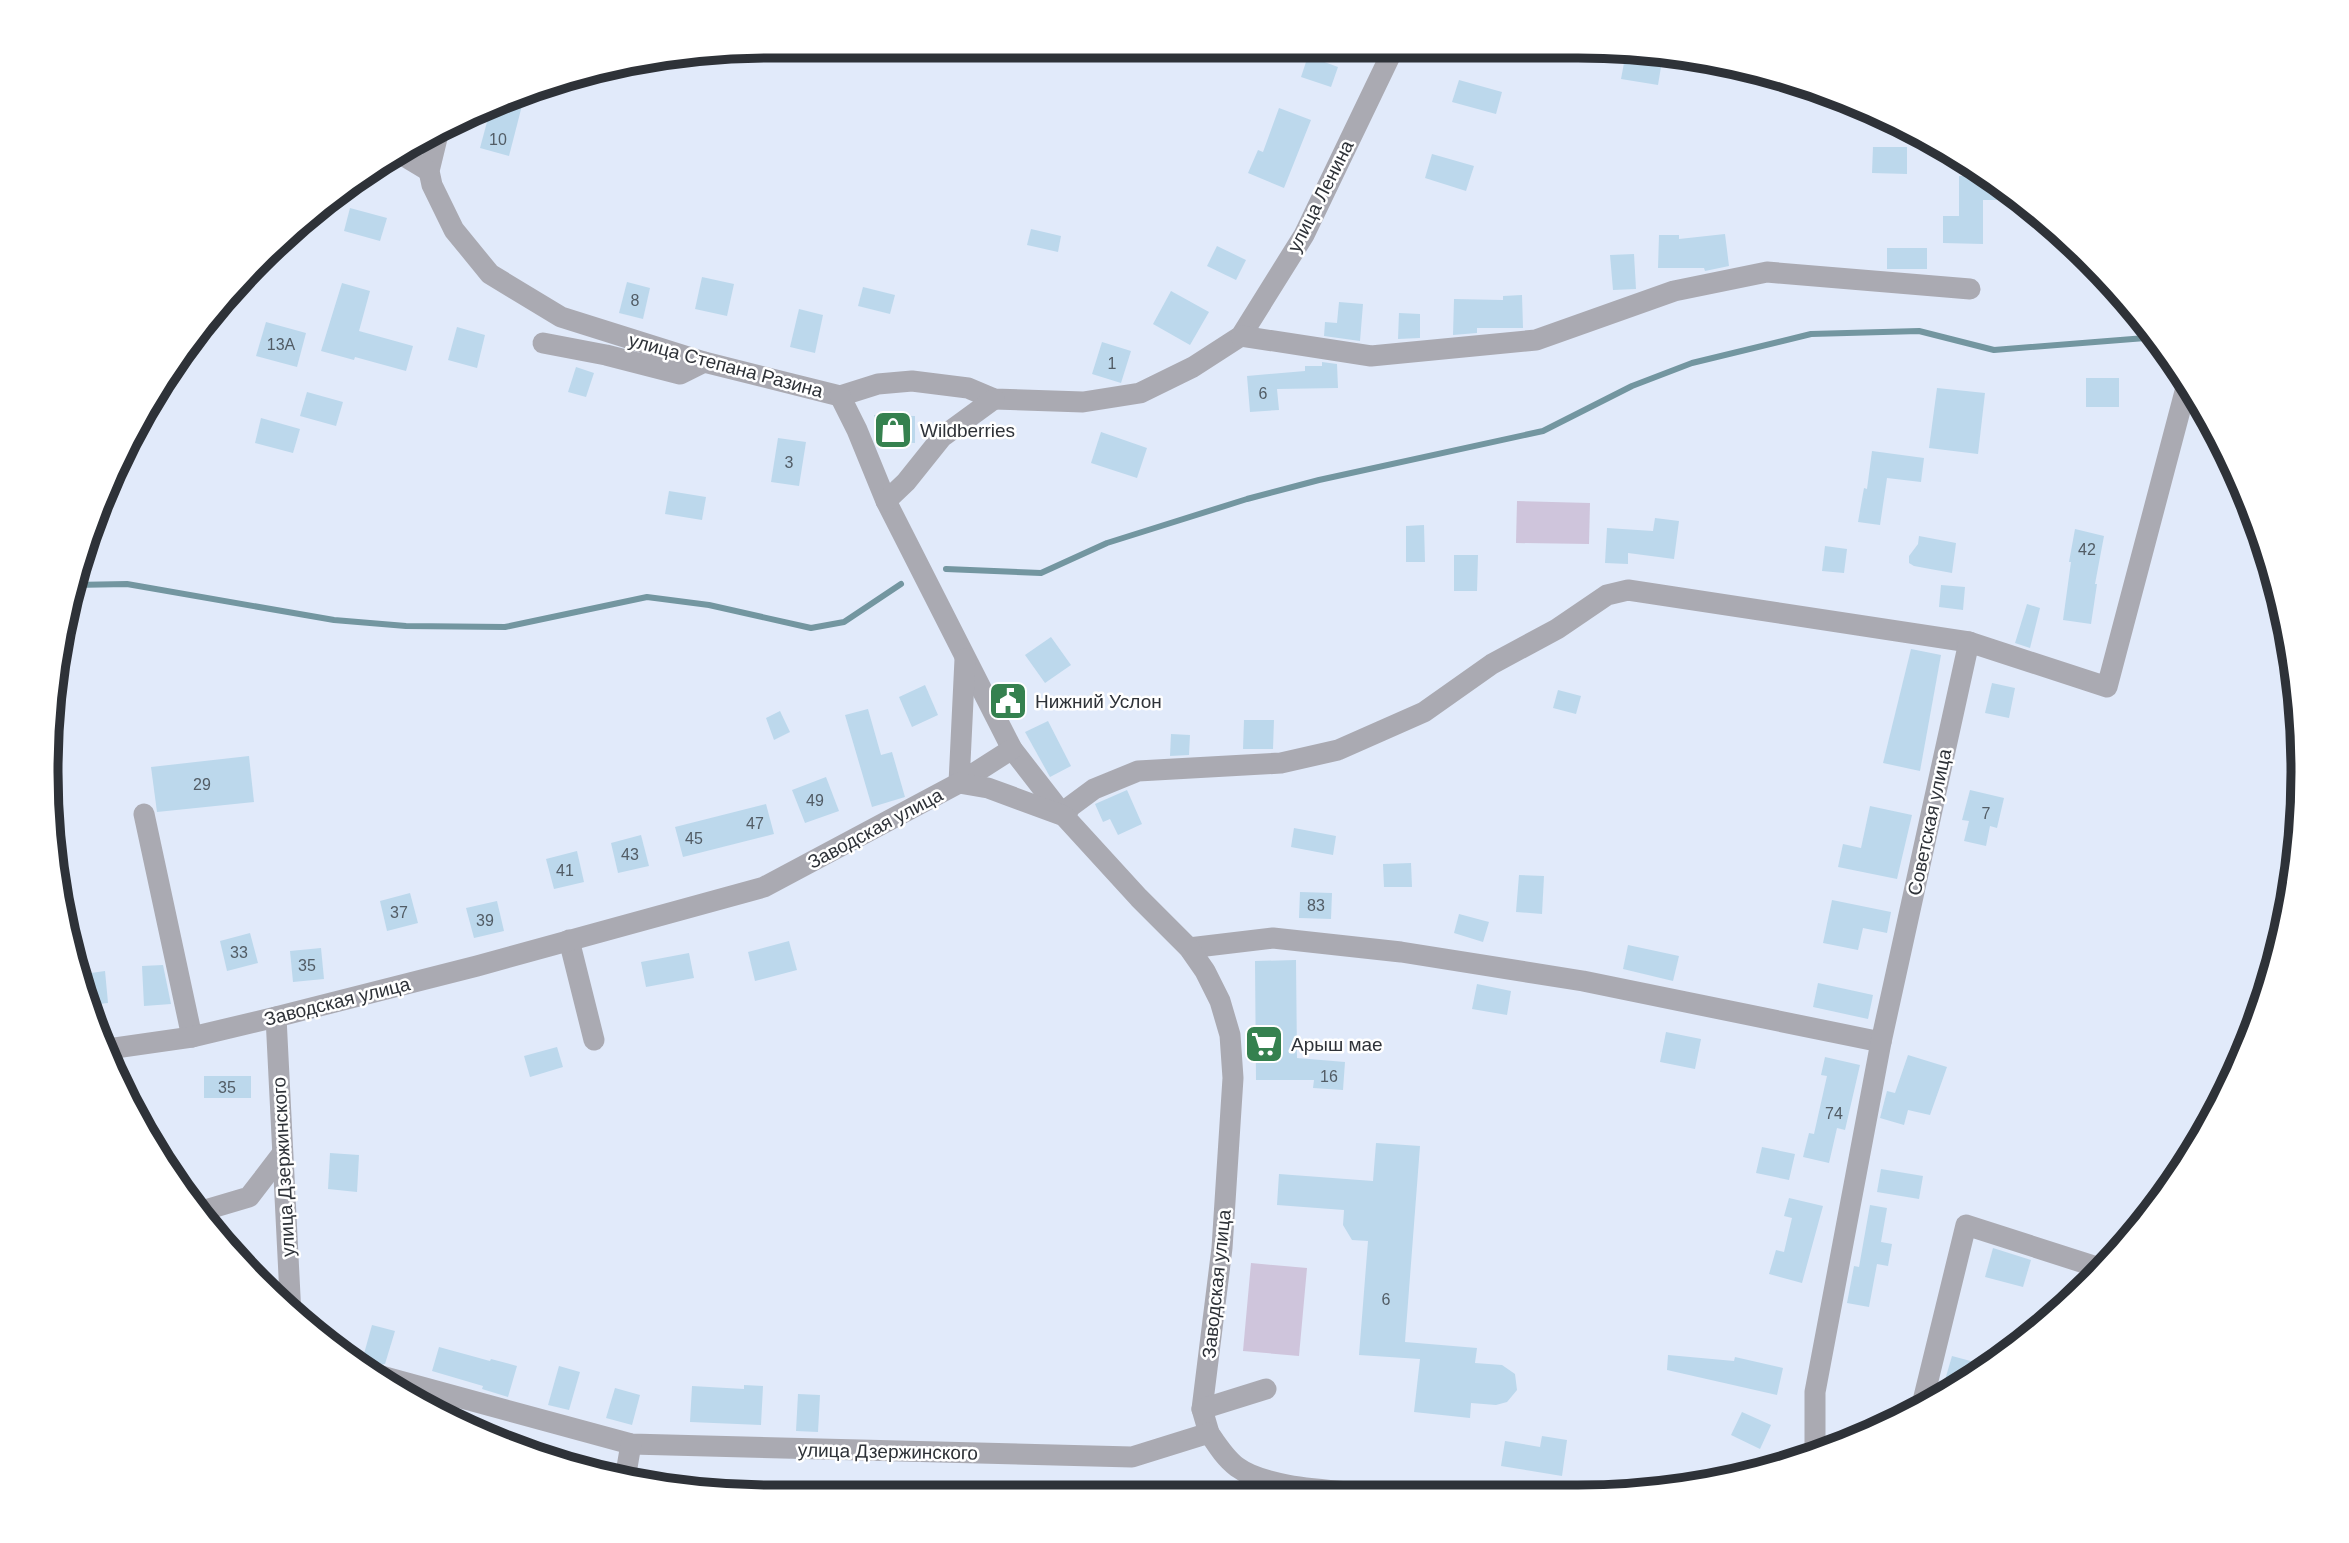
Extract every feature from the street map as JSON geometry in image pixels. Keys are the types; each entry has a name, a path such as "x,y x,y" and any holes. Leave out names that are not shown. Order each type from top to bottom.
{"street":[{"name":"улица Ленина","path":"1241,336 1304,235 1389,58"},
{"path":"407,158 429,171 436,142"},
{"name":"улица Степана Разина","path":"429,171 432,185 454,230 490,274 561,317 704,362 840,396 878,384 912,381 968,388 994,399 1083,402 1140,393 1193,367 1241,336"},
{"path":"1241,336 1371,356 1536,340 1674,291 1767,271 1970,289"},
{"path":"543,343 606,355 680,374 704,362"},
{"path":"840,396 886,501 1012,750 1064,816 1071,806 1094,789 1138,771 1281,764 1338,750 1424,712 1492,664 1557,629 1607,595 1628,590 1969,642 2107,687 2184,396"},
{"path":"886,501 906,482 942,437 994,399"},
{"name":"Советская улица","path":"1815,1444 1815,1392 1881,1042 1969,642"},
{"path":"959,783 965,659"},
{"path":"959,783 1012,750"},
{"name":"Заводская улица","path":"113,1048 192,1037 276,1017 764,887 959,783 988,788 1064,816 1189,948 1205,971 1220,1001 1230,1035 1233,1078 1222,1248 1202,1409 1209,1433"},
{"path":"144,814 192,1037"},
{"path":"1189,948 1273,938 1401,952 1583,981 1881,1042"},
{"path":"569,940 594,1040"},
{"name":"улица Дзержинского","path":"276,1017 290,1298"},
{"path":"208,1209 248,1197 282,1154"},
{"path":"1924,1395 1966,1225 2092,1265"},
{"name":"улица Дзержинского","path":"402,1382 631,1444 1132,1457 1209,1433"},
{"path":"1202,1409 1266,1389"},
{"path":"1209,1433 1237,1467 1261,1480 1301,1485"},
{"path":"626,1471 631,1444"}],"shaded area":[{"path":"1517,501 1590,503 1589,544 1516,543"},
{"path":"1251,1263 1307,1268 1299,1356 1243,1351"}],"building":[{"path":"1307,58 1338,67 1331,87 1301,77"},
{"path":"1625,59 1662,63 1658,85 1621,79"},
{"path":"1459,80 1502,92 1496,114 1452,102"},
{"path":"523,103 509,156 480,148 489,116"},
{"path":"1279,108 1311,120 1284,188 1248,173 1258,150 1263,152"},
{"path":"1873,147 1907,147 1907,174 1872,173"},
{"path":"1432,154 1474,166 1466,191 1425,178"},
{"path":"1959,176 1971,176 1998,195 1998,200 1983,200 1983,244 1943,243 1943,216 1959,216"},
{"path":"350,208 387,218 380,241 344,231"},
{"path":"1031,229 1061,236 1058,252 1027,245"},
{"path":"1725,234 1729,266 1705,271 1704,268 1658,268 1659,235 1679,235 1679,239"},
{"path":"1217,246 1246,260 1236,280 1207,266"},
{"path":"1887,248 1927,248 1927,269 1887,269"},
{"path":"1634,254 1636,289 1613,290 1610,255"},
{"path":"702,277 734,284 727,316 695,309"},
{"path":"627,282 650,288 643,319 619,313"},
{"path":"342,283 370,291 359,331 413,346 406,371 321,351"},
{"path":"863,287 895,295 890,314 858,306"},
{"path":"1171,291 1209,312 1190,345 1153,324"},
{"path":"1522,295 1523,328 1477,328 1477,333 1453,335 1454,299 1503,300 1503,296"},
{"path":"1339,302 1363,304 1360,341 1324,336 1325,322 1337,323"},
{"path":"799,309 823,315 815,353 790,347"},
{"path":"1399,313 1420,314 1420,338 1398,339"},
{"path":"266,322 306,333 297,367 256,356"},
{"path":"457,327 485,335 477,368 448,360"},
{"path":"1102,342 1131,351 1121,383 1092,374"},
{"path":"1322,362 1337,364 1338,388 1277,389 1279,410 1250,412 1247,376 1305,371 1305,366 1322,366"},
{"path":"576,367 594,373 586,397 568,392"},
{"path":"2086,378 2119,378 2119,407 2086,407"},
{"path":"1937,388 1985,393 1978,454 1929,448"},
{"path":"307,392 343,402 336,426 300,416"},
{"path":"874,415 915,416 915,443 876,442"},
{"path":"261,418 300,429 293,453 255,443"},
{"path":"1101,432 1147,448 1137,478 1091,463"},
{"path":"778,438 806,442 799,486 771,482"},
{"path":"1872,451 1924,458 1921,482 1887,478 1880,525 1858,522 1864,488 1867,489"},
{"path":"669,491 706,497 702,520 665,514"},
{"path":"1655,518 1679,521 1674,559 1628,553 1628,564 1605,563 1607,528 1653,531"},
{"path":"1424,525 1425,562 1406,562 1406,526"},
{"path":"2075,529 2104,536 2091,624 2063,620"},
{"path":"1919,536 1956,543 1952,573 1909,563 1909,556 1918,544"},
{"path":"1825,546 1847,549 1844,573 1822,571"},
{"path":"1454,555 1478,555 1477,591 1454,591"},
{"path":"1941,585 1965,587 1963,610 1939,607"},
{"path":"2027,604 2040,608 2030,648 2015,643"},
{"path":"1051,637 1071,665 1045,683 1025,655"},
{"path":"1911,649 1941,655 1920,771 1883,763"},
{"path":"1992,683 2015,688 2009,718 1985,713"},
{"path":"925,685 938,715 912,727 899,697"},
{"path":"1558,690 1581,696 1576,714 1553,708"},
{"path":"868,709 881,755 892,752 905,797 872,807 845,715"},
{"path":"780,711 790,732 774,740 766,718"},
{"path":"1244,720 1274,720 1273,749 1243,749"},
{"path":"1048,721 1071,766 1050,777 1025,732"},
{"path":"1171,734 1190,735 1189,755 1170,756"},
{"path":"249,756 254,802 157,812 151,767"},
{"path":"826,777 839,811 805,823 792,790"},
{"path":"1127,790 1142,824 1118,835 1110,819 1103,822 1095,804"},
{"path":"1970,790 2004,798 1997,828 1990,826 1986,846 1964,841 1969,821 1962,820"},
{"path":"766,804 774,834 683,857 675,827"},
{"path":"1870,806 1912,815 1897,879 1838,867 1843,844 1861,848"},
{"path":"1294,828 1336,836 1333,855 1291,847"},
{"path":"641,835 649,866 618,873 611,843"},
{"path":"577,851 584,882 554,889 546,859"},
{"path":"1411,863 1412,887 1384,887 1383,864"},
{"path":"1519,875 1544,876 1542,914 1516,912"},
{"path":"1300,892 1332,893 1331,919 1299,918"},
{"path":"410,893 418,923 387,931 380,901"},
{"path":"1832,900 1891,912 1887,933 1863,928 1858,950 1823,943"},
{"path":"497,901 504,931 474,938 466,908"},
{"path":"1459,914 1489,922 1483,942 1454,933"},
{"path":"250,933 258,963 227,971 220,941"},
{"path":"789,941 797,970 755,981 748,952"},
{"path":"1628,945 1679,956 1673,981 1623,969"},
{"path":"321,948 324,979 293,982 290,951"},
{"path":"689,953 694,978 646,987 641,962"},
{"path":"1296,960 1297,1058 1345,1062 1343,1090 1313,1088 1314,1080 1256,1080 1255,961"},
{"path":"163,965 171,1004 144,1006 142,966"},
{"path":"105,971 108,1003 97,1004 87,974"},
{"path":"1818,983 1873,995 1868,1019 1813,1007"},
{"path":"1477,984 1511,991 1507,1015 1472,1009"},
{"path":"1666,1032 1701,1039 1695,1069 1660,1062"},
{"path":"557,1047 563,1067 530,1077 524,1056"},
{"path":"1908,1055 1947,1067 1930,1115 1908,1110 1904,1125 1880,1118 1887,1091 1895,1093"},
{"path":"1825,1057 1860,1065 1845,1130 1837,1128 1829,1163 1803,1157 1809,1133 1814,1134 1827,1076 1821,1075"},
{"path":"204,1076 251,1076 251,1098 204,1098"},
{"path":"1376,1143 1420,1146 1405,1342 1477,1348 1475,1363 1502,1365 1515,1374 1517,1390 1507,1402 1496,1405 1471,1403 1470,1418 1414,1412 1420,1359 1359,1355 1368,1241 1352,1240 1343,1225 1344,1210 1277,1205 1279,1174 1373,1181"},
{"path":"1762,1147 1795,1154 1789,1180 1756,1173"},
{"path":"330,1153 359,1155 357,1192 328,1189"},
{"path":"1881,1169 1923,1176 1919,1199 1877,1192"},
{"path":"1789,1198 1823,1206 1802,1283 1769,1274 1776,1250 1784,1252 1792,1218 1784,1216"},
{"path":"1870,1205 1887,1208 1881,1242 1892,1244 1888,1266 1877,1264 1869,1307 1847,1303 1854,1266 1859,1267"},
{"path":"1993,1248 2031,1260 2023,1287 1985,1277"},
{"path":"372,1325 395,1331 385,1364 375,1365 363,1357"},
{"path":"439,1347 517,1366 508,1397 482,1389 483,1386 432,1371"},
{"path":"1668,1355 1734,1361 1735,1357 1783,1368 1777,1395 1667,1370"},
{"path":"1952,1356 1977,1363 1974,1365 1944,1384"},
{"path":"559,1366 580,1372 569,1410 548,1405"},
{"path":"744,1385 763,1386 761,1425 690,1422 692,1386 744,1389"},
{"path":"615,1388 640,1395 632,1425 606,1418"},
{"path":"798,1394 820,1395 818,1432 796,1431"},
{"path":"1742,1412 1771,1425 1760,1449 1731,1435"},
{"path":"1542,1436 1567,1440 1562,1476 1501,1466 1505,1441 1540,1447"}],"waterway":[{"path":"946,569 1041,573 1107,543 1247,499 1319,480 1543,431 1632,386 1692,363 1811,334 1919,331 1994,350 2145,338"},
{"path":"83,585 127,584 334,620 406,626 505,627 647,597 709,605 811,628 844,622 901,584"}],"place":[{"name":"Wildberries","path":"893,430"},
{"name":"Нижний Услон","path":"1008,701"},
{"name":"Арыш мае","path":"1264,1044"}]}
